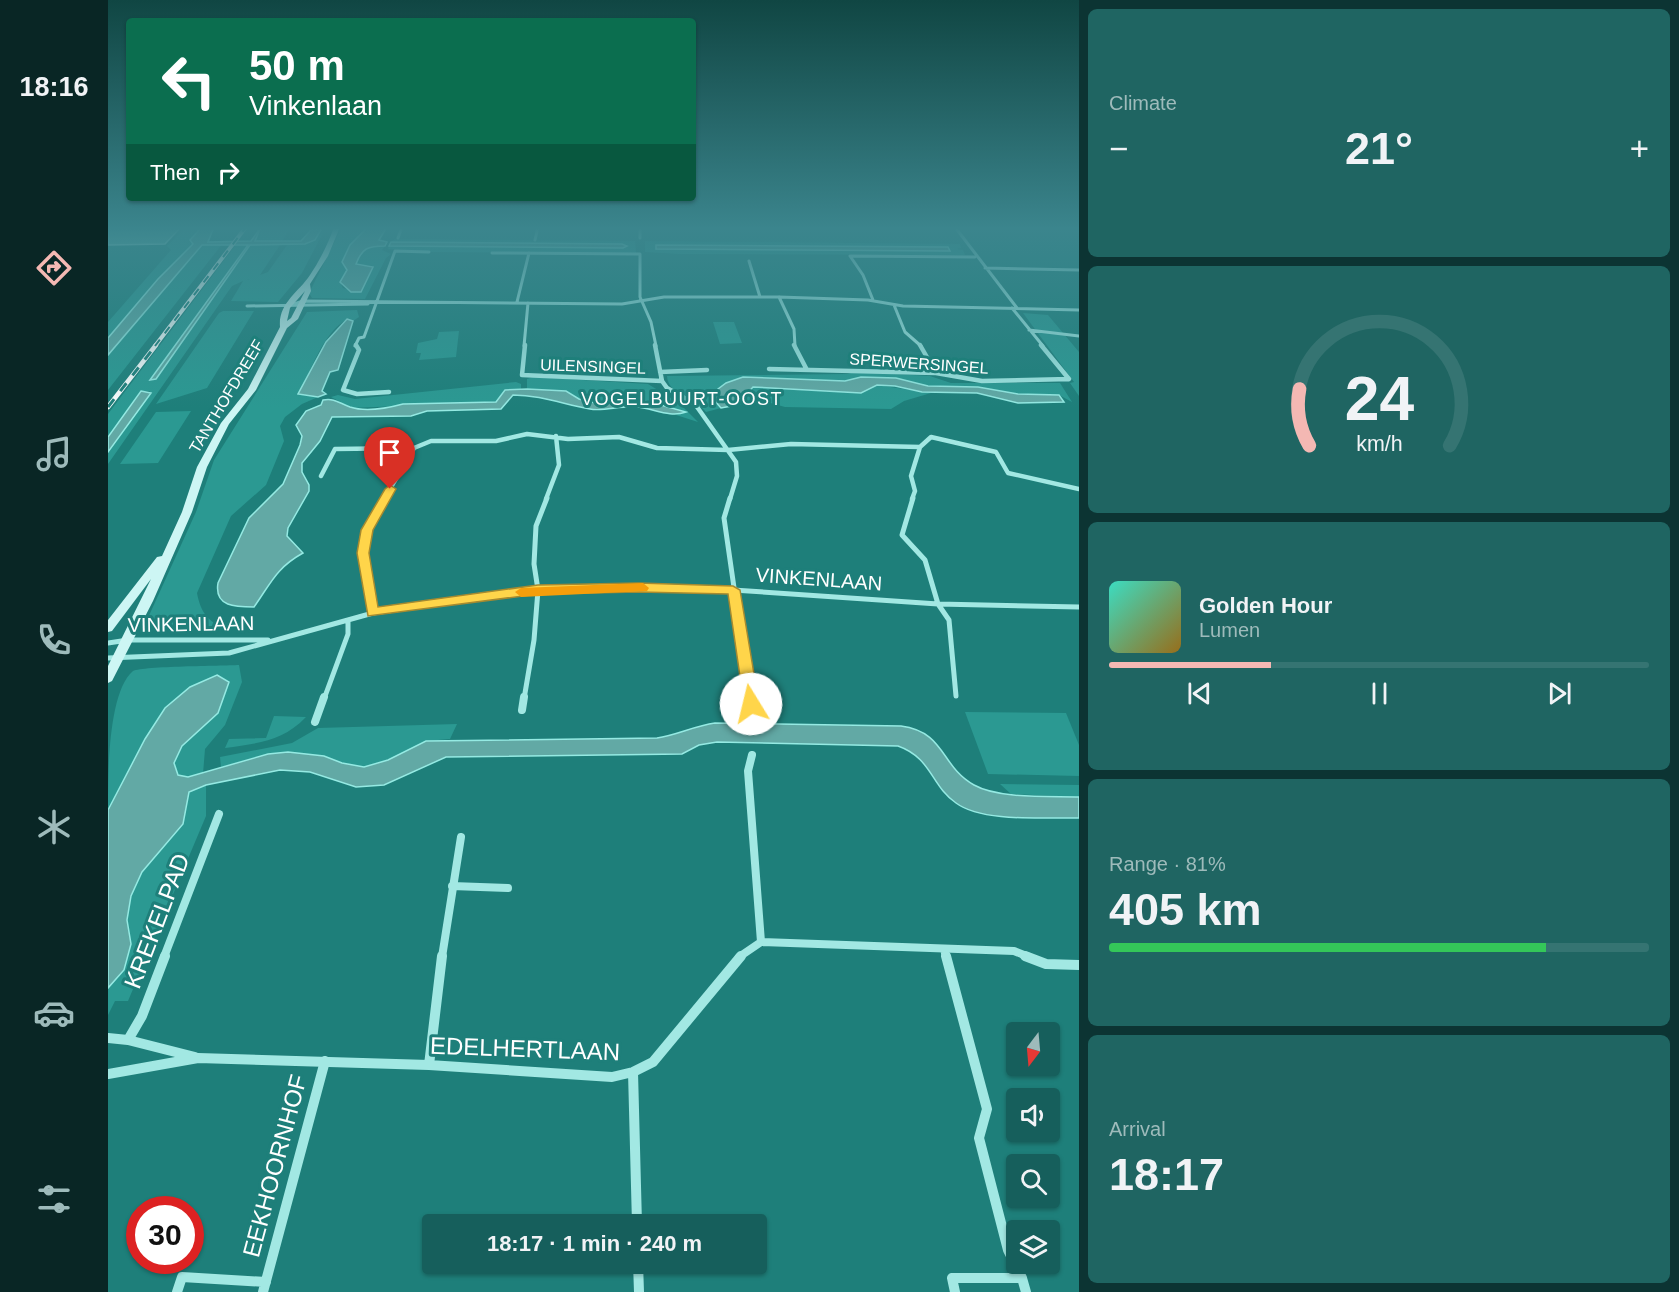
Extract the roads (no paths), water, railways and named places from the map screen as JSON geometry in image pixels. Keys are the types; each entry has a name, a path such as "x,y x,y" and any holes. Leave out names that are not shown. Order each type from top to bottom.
{"street":[{"name":"TANTHOFDREEF","path":"284,327 282,318 298,291 303,287"},
{"name":"TANTHOFDREEF","path":"108,678 113,658 128,640 187,513 202,467 225,423 252,390 284,327 294,319 308,291 307,287"},
{"path":"380,287 364,337 359,338 355,347 359,350 343,390 357,394 388,392"},
{"path":"518,302 521,287"},
{"path":"641,287 642,302 651,322 662,381 667,388 695,404 736,462 737,476 724,518 751,704"},
{"path":"757,287 760,297"},
{"path":"867,287 873,300"},
{"path":"999,287 1029,330 1079,336"},
{"path":"247,306 642,302 664,297 779,297 873,300 894,305 1079,309"},
{"path":"779,297 794,329 793,342 807,370"},
{"name":"UILENSINGEL","path":"528,303 522,375 662,381"},
{"path":"894,305 905,332 921,346 936,373"},
{"name":"SPERWERSINGEL","path":"769,369 936,373 951,380 1069,380 1029,330"},
{"path":"660,372 707,370"},
{"path":"321,476 335,449 414,448 431,441 496,441 527,434 568,439 619,437 657,448 728,450 791,444 920,447"},
{"path":"522,710 534,640 538,590 534,564 536,526 559,465 556,436"},
{"path":"957,696 949,620 938,604 925,560 903,535 915,491 911,476 920,447 931,436 996,452 1008,473 1079,489"},
{"path":"373,613 363,553 367,530 414,448"},
{"name":"TANTHOFDREEF","path":"108,628 169,549"},
{"name":"VINKENLAAN","path":"113,658 229,653 373,613 538,590 639,588 733,590 938,604 1079,607"},
{"path":"315,722 348,634 348,620"},
{"name":"VINKENLAAN","path":"108,643 128,640 275,640"},
{"path":"752,754 748,771 761,942 1014,951 1046,964 1079,964"},
{"name":"KREKELPAD","path":"128,1040 142,1016 219,814"},
{"path":"429,1065 452,886 461,837"},
{"path":"452,886 508,888"},
{"name":"EDELHERTLAAN","path":"108,1074 198,1058 429,1065 612,1077 633,1072 653,1062 741,955 761,942"},
{"path":"944,949 987,1109 979,1138 1008,1250 1022,1278 1026,1292"},
{"name":"EDELHERTLAAN","path":"108,1038 128,1040 198,1058"},
{"name":"EEKHOORNHOF","path":"177,1292 182,1277 265,1287 325,1061"},
{"path":"633,1072 637,1214"},
{"path":"638,1274 639,1292"},
{"path":"955,1292 952,1278 1022,1278"}],"water":[{"path":"151,287 166,287 108,355 108,338"},
{"path":"217,287 220,287 156,379 150,380"},
{"path":"346,287 363,287 361,292 351,292"},
{"path":"347,319 353,321 338,370 330,372 322,391 326,394 318,397 298,394 326,342"},
{"path":"743,377 845,381 861,377 896,378 928,386 978,387 1018,394 1059,395 1064,402 1018,403 977,393 922,392 877,385 861,393 753,387 737,405 721,408 714,400 714,392 726,383"},
{"path":"505,390 566,391 579,399 595,403 623,399 650,402 686,412 673,414 630,407 595,410 542,398 513,395 501,409 427,411 411,416 332,417 320,441 302,463 302,472 309,485 309,491 288,528 287,536 303,553 280,570 254,607 234,606 219,597 218,583 249,518 283,484 302,436 296,425 306,411 321,405 323,400 334,400 362,409 403,404 496,402"},
{"path":"141,391 151,393 108,452 108,437"},
{"path":"217,675 229,682 218,713 182,746 174,763 178,775 188,777 268,754 288,752 324,756 342,763 364,767 388,760 426,741 657,738 715,723 901,726 916,729 927,735 955,769 974,785 1010,795 1079,797 1079,818 1015,818 982,814 968,809 956,803 941,789 918,758 898,746 717,742 699,745 682,754 446,757 384,785 356,787 310,772 280,770 206,785 189,792 183,824 142,872 131,896 127,920 131,944 124,970 108,988 108,810 145,739 165,708 190,687"}],"railway":[{"path":"155,346 200,287"},
{"path":"108,407 156,345"}],"district":[{"name":"VOGELBUURT-OOST","path":"682,399"}]}
